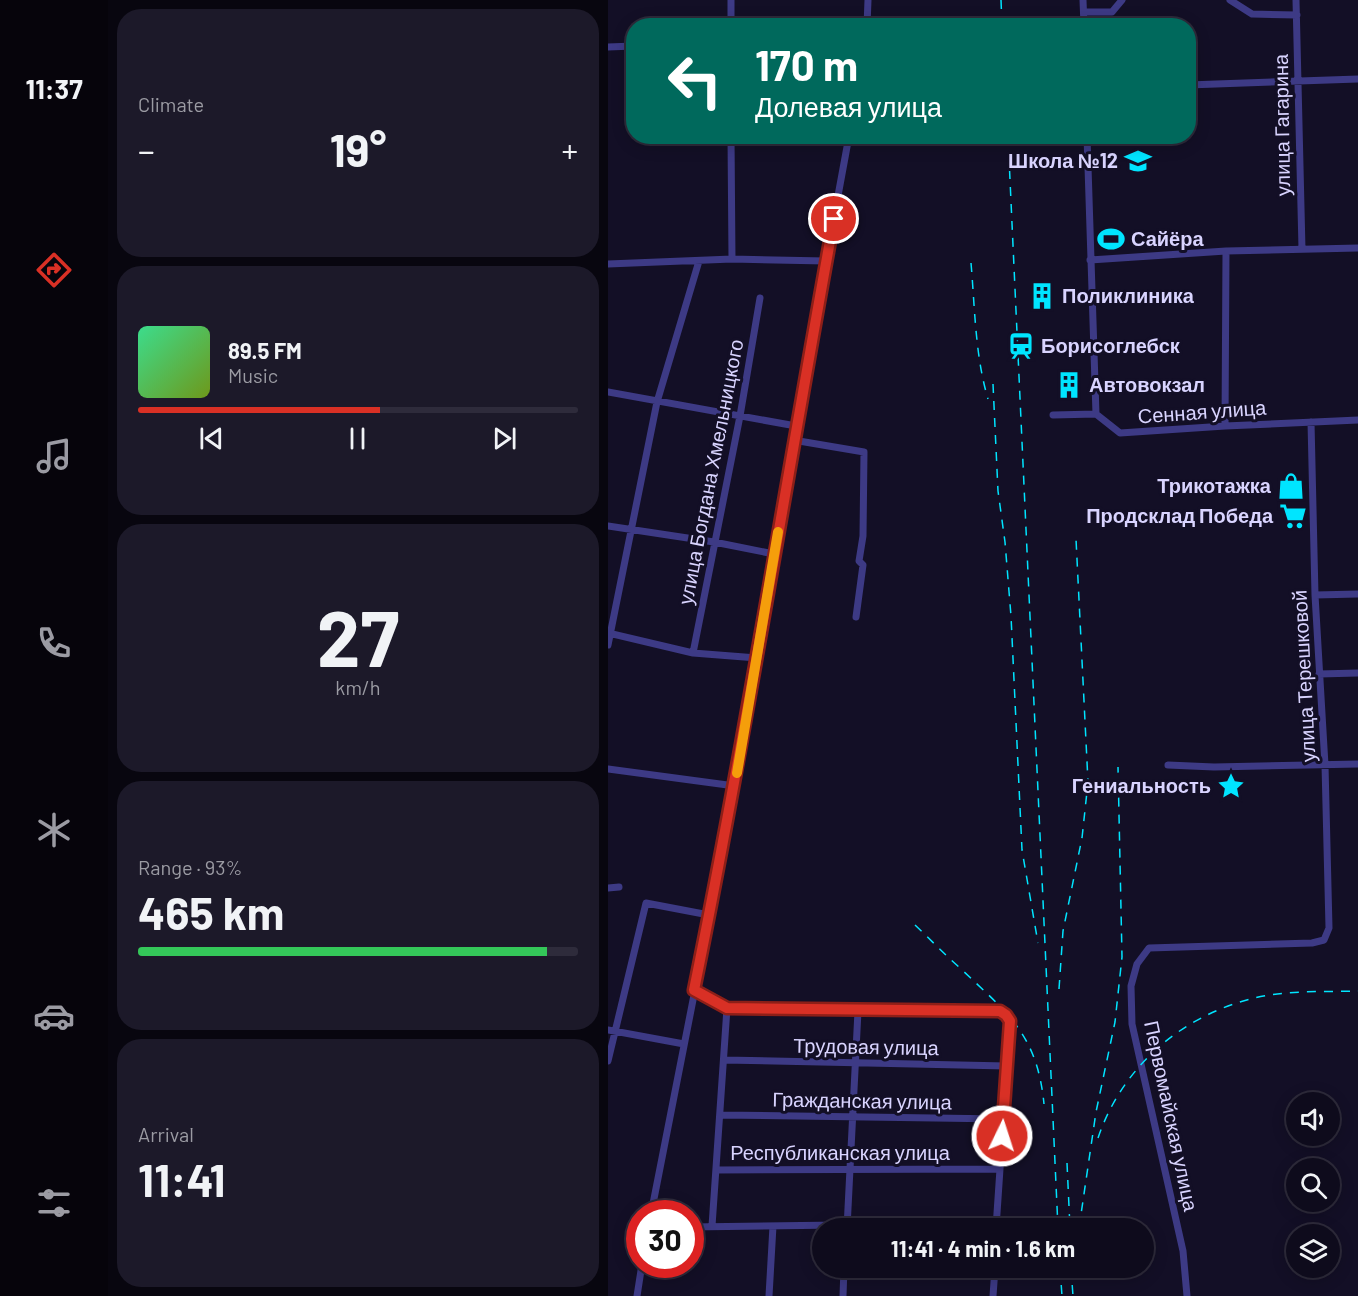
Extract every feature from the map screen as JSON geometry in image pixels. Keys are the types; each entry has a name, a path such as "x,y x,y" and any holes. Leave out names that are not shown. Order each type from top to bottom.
{"street":[{"path":"731,0 731,18"},
{"path":"867,18 868,0"},
{"path":"1083,0 1084,18"},
{"path":"1084,12 1112,12 1122,0"},
{"path":"1230,0 1252,14 1296,15"},
{"name":"улица Гагарина","path":"1296,0 1302,249"},
{"path":"608,47 626,46"},
{"path":"1196,85 1358,79"},
{"path":"731,144 732,259"},
{"path":"654,1200 735,786 793,440 848,144"},
{"path":"1053,415 1096,414 1087,144"},
{"path":"1090,260 1226,251 1358,248"},
{"path":"1225,426 1226,251"},
{"path":"608,264 732,259 826,261"},
{"path":"608,645 657,402 699,261"},
{"name":"улица Богдана Хмельницкого","path":"693,653 740,417 760,298"},
{"path":"608,392 796,426"},
{"name":"Сенная улица","path":"1096,414 1120,433 1358,420"},
{"name":"улица Терешковой","path":"1149,948 1312,943 1324,940 1329,928 1325,765 1315,595 1311,422"},
{"path":"793,440 864,452 863,536 859,561 863,565 856,617"},
{"path":"608,526 714,542 774,554"},
{"path":"1315,595 1358,594"},
{"path":"610,633 693,653 757,658"},
{"path":"1319,674 1358,673"},
{"path":"1168,765 1214,768 1358,764"},
{"path":"608,769 735,786"},
{"path":"608,888 619,887"},
{"path":"608,1061 612,1030 646,903 709,915"},
{"name":"Первомайская улица","path":"1149,948 1137,964 1131,986 1132,1024 1183,1251 1187,1296"},
{"path":"694,990 727,1008 1000,1011 1006,1015 1010,1021 997,1218"},
{"path":"712,1226 727,1008"},
{"path":"847,1218 858,1011"},
{"path":"612,1030 684,1044"},
{"name":"Трудовая улица","path":"724,1060 1007,1066"},
{"name":"Гражданская улица","path":"720,1115 1003,1119"},
{"name":"Республиканская улица","path":"716,1170 1000,1168"},
{"path":"704,1226 812,1227"},
{"path":"768,1296 773,1226"},
{"path":"637,1296 640,1278"},
{"path":"843,1296 844,1278"},
{"path":"993,1296 994,1278"}],"railway":[{"path":"1001,0 1002,18"},
{"path":"1008,144 1058,1218"},
{"path":"971,263 978,349 988,399"},
{"path":"993,384 998,491 1011,616 1022,850 1038,943"},
{"path":"1059,989 1063,931 1082,838 1088,782 1076,539"},
{"path":"1080,1218 1096,1112 1115,1022 1122,957 1118,767"},
{"path":"915,925 992,998 1017,1026 1035,1059 1044,1104"},
{"path":"1098,1138 1122,1089 1139,1067 1179,1031 1202,1017 1227,1006 1267,995 1359,991"},
{"path":"1067,1163 1070,1218"},
{"path":"1061,1278 1062,1296"},
{"path":"1072,1278 1073,1296"}],"slow traffic":[{"path":"737,773 778,532"}],"place":[{"name":"Школа №12","path":"1138,161"},
{"name":"Сайёра","path":"1111,239"},
{"name":"Поликлиника","path":"1042,296"},
{"name":"Борисоглебск","path":"1021,346"},
{"name":"Автовокзал","path":"1069,385"},
{"name":"Трикотажка","path":"1291,486"},
{"name":"Продсклад Победа","path":"1293,516"},
{"name":"Гениальность","path":"1231,786"}],"route":[{"path":"834,219 793,440 735,786 694,990 727,1008 1000,1011 1010,1021 1002,1136"}]}
